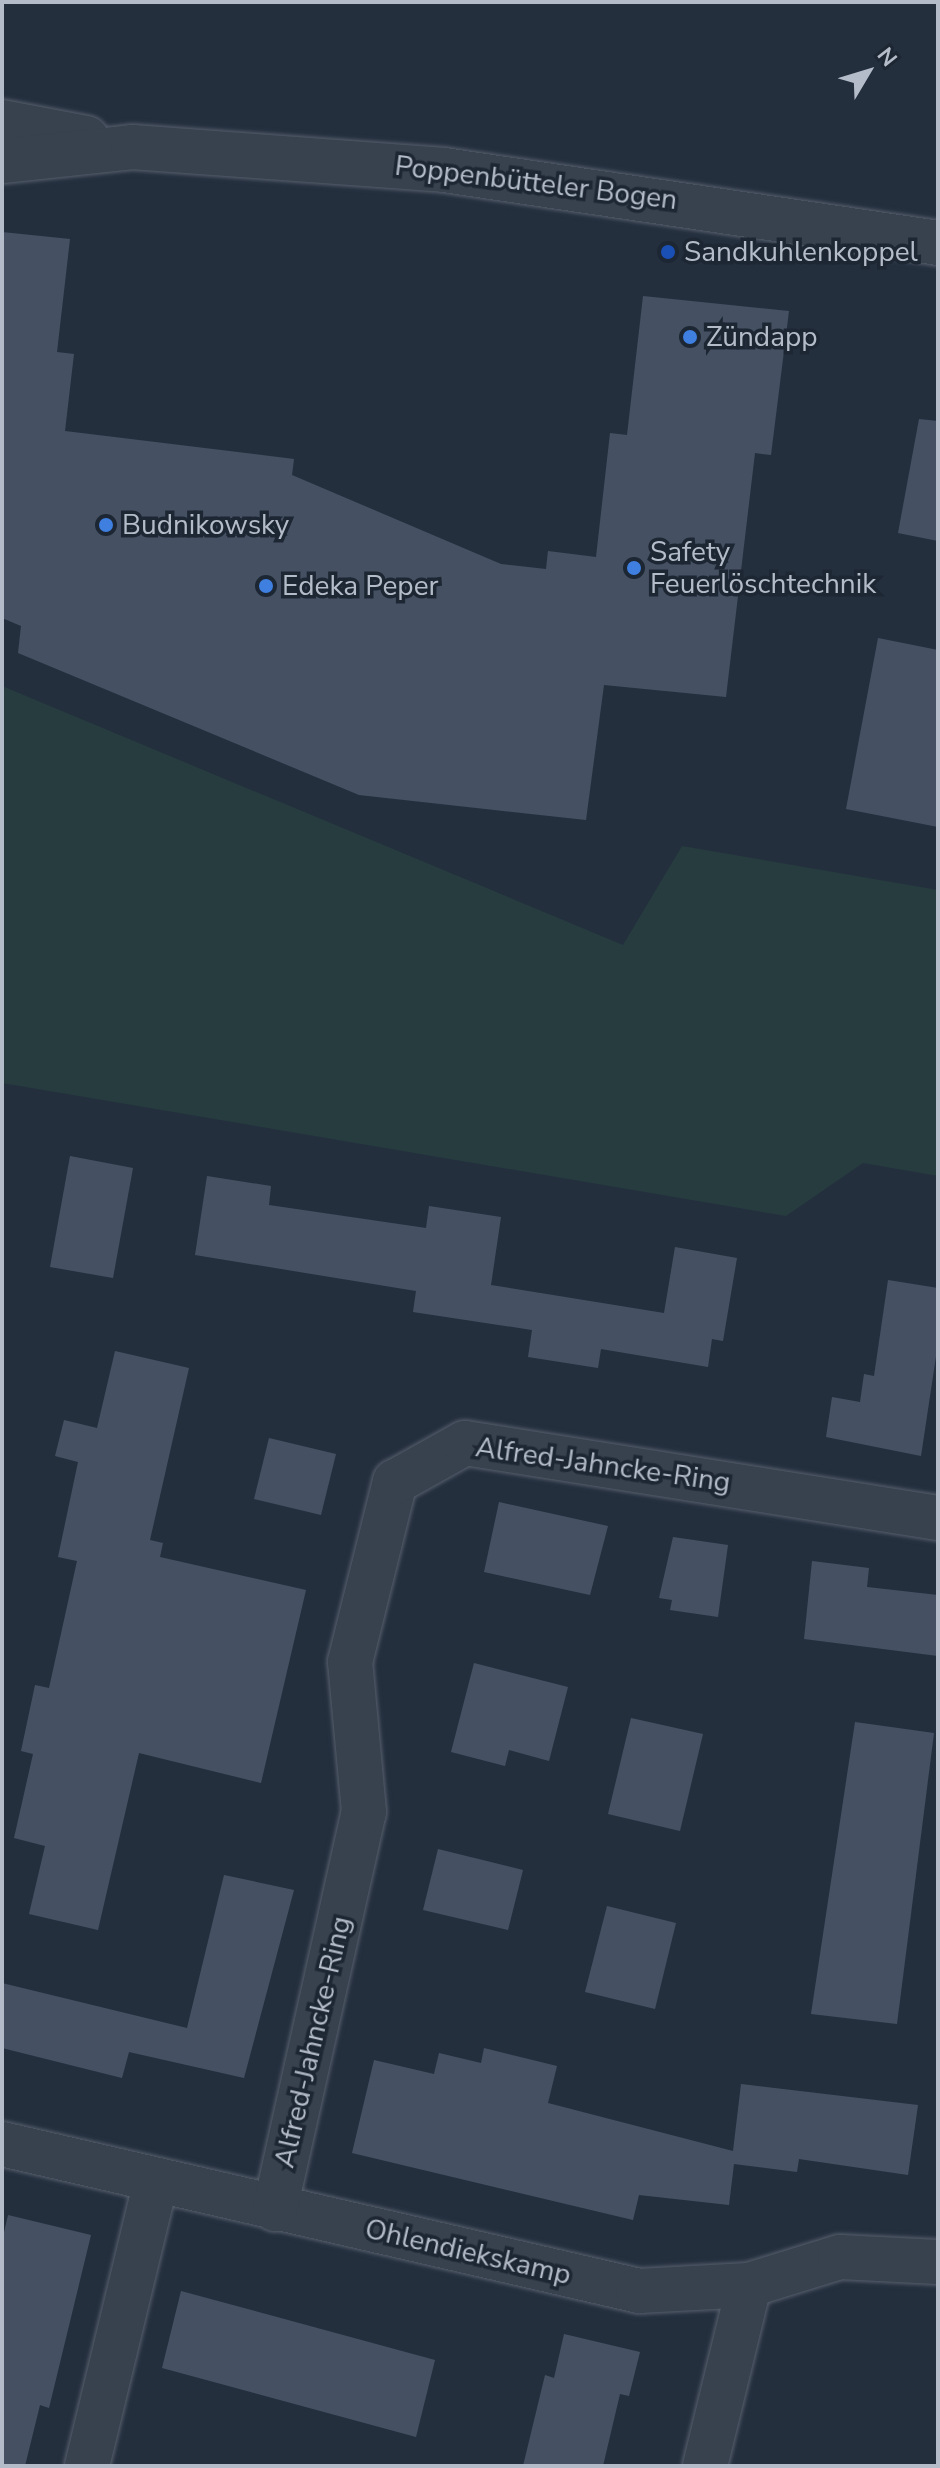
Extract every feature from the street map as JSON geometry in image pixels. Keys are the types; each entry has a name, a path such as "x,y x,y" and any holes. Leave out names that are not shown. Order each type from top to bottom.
{"street":[{"name":"Poppenbütteler Bogen","path":"2,122 132,147 444,170 938,243"},
{"name":"Poppenbütteler Bogen","path":"2,161 132,147"},
{"name":"Alfred-Jahncke-Ring","path":"275,2209 364,1812 350,1662 395,1482 465,1443 938,1518"},
{"name":"Ohlendiekskamp","path":"2,2144 639,2291 749,2285 840,2257 938,2262"},
{"path":"87,2466 156,2180"},
{"path":"705,2466 749,2285"}],"green space":[{"path":"2,686 623,945 682,846 938,890 938,1176 863,1163 786,1216 2,1083"}],"building":[{"path":"2,232 70,239 57,352 74,354 65,431 294,459 292,475 501,564 546,569 548,551 596,557 610,433 627,435 643,296 789,311 771,455 755,453 726,697 604,685 586,820 359,795 18,653 21,626 2,618"},
{"path":"919,419 938,421 938,541 898,533"},
{"path":"878,638 938,650 938,827 846,809"},
{"path":"70,1156 133,1168 113,1278 50,1267"},
{"path":"207,1176 271,1186 269,1205 426,1228 429,1206 501,1217 491,1285 664,1313 675,1247 737,1258 723,1341 712,1339 708,1367 601,1349 598,1368 528,1357 532,1330 413,1312 416,1291 195,1255"},
{"path":"888,1280 938,1288 938,1343 921,1456 826,1437 832,1397 860,1402 864,1374 874,1376"},
{"path":"115,1351 189,1368 150,1540 163,1543 160,1557 306,1590 261,1783 139,1753 98,1930 29,1914 45,1846 14,1838 33,1754 21,1751 35,1685 49,1688 77,1561 58,1557 78,1462 55,1456 64,1420 97,1428"},
{"path":"269,1438 336,1454 321,1515 254,1499"},
{"path":"499,1502 608,1526 590,1595 484,1572"},
{"path":"673,1537 728,1545 718,1617 670,1610 672,1600 659,1598"},
{"path":"812,1561 869,1568 867,1587 938,1595 938,1656 804,1639"},
{"path":"474,1663 568,1687 549,1761 509,1750 505,1766 451,1752"},
{"path":"631,1718 703,1734 680,1831 608,1814"},
{"path":"855,1722 934,1733 897,2024 811,2014"},
{"path":"438,1849 523,1870 508,1930 423,1910"},
{"path":"224,1875 294,1890 244,2078 129,2052 122,2078 2,2048 2,1983 187,2028"},
{"path":"607,1906 676,1923 655,2009 585,1992"},
{"path":"484,2048 557,2066 548,2103 733,2151 741,2084 918,2105 908,2175 799,2159 797,2172 734,2164 729,2205 639,2195 633,2220 352,2153 374,2060 434,2074 439,2053 481,2063"},
{"path":"8,2215 91,2235 49,2408 40,2405 25,2466 2,2466 2,2241"},
{"path":"181,2291 435,2360 416,2437 162,2368"},
{"path":"564,2334 640,2352 629,2396 620,2394 603,2466 523,2466 545,2375 554,2378"}],"place":[{"name":"Sandkuhlenkoppel","path":"668,252"},
{"name":"Zündapp","path":"690,337"},
{"name":"Budnikowsky","path":"106,525"},
{"name":"Safety Feuerlöschtechnik","path":"634,568"},
{"name":"Edeka Peper","path":"266,586"}]}
